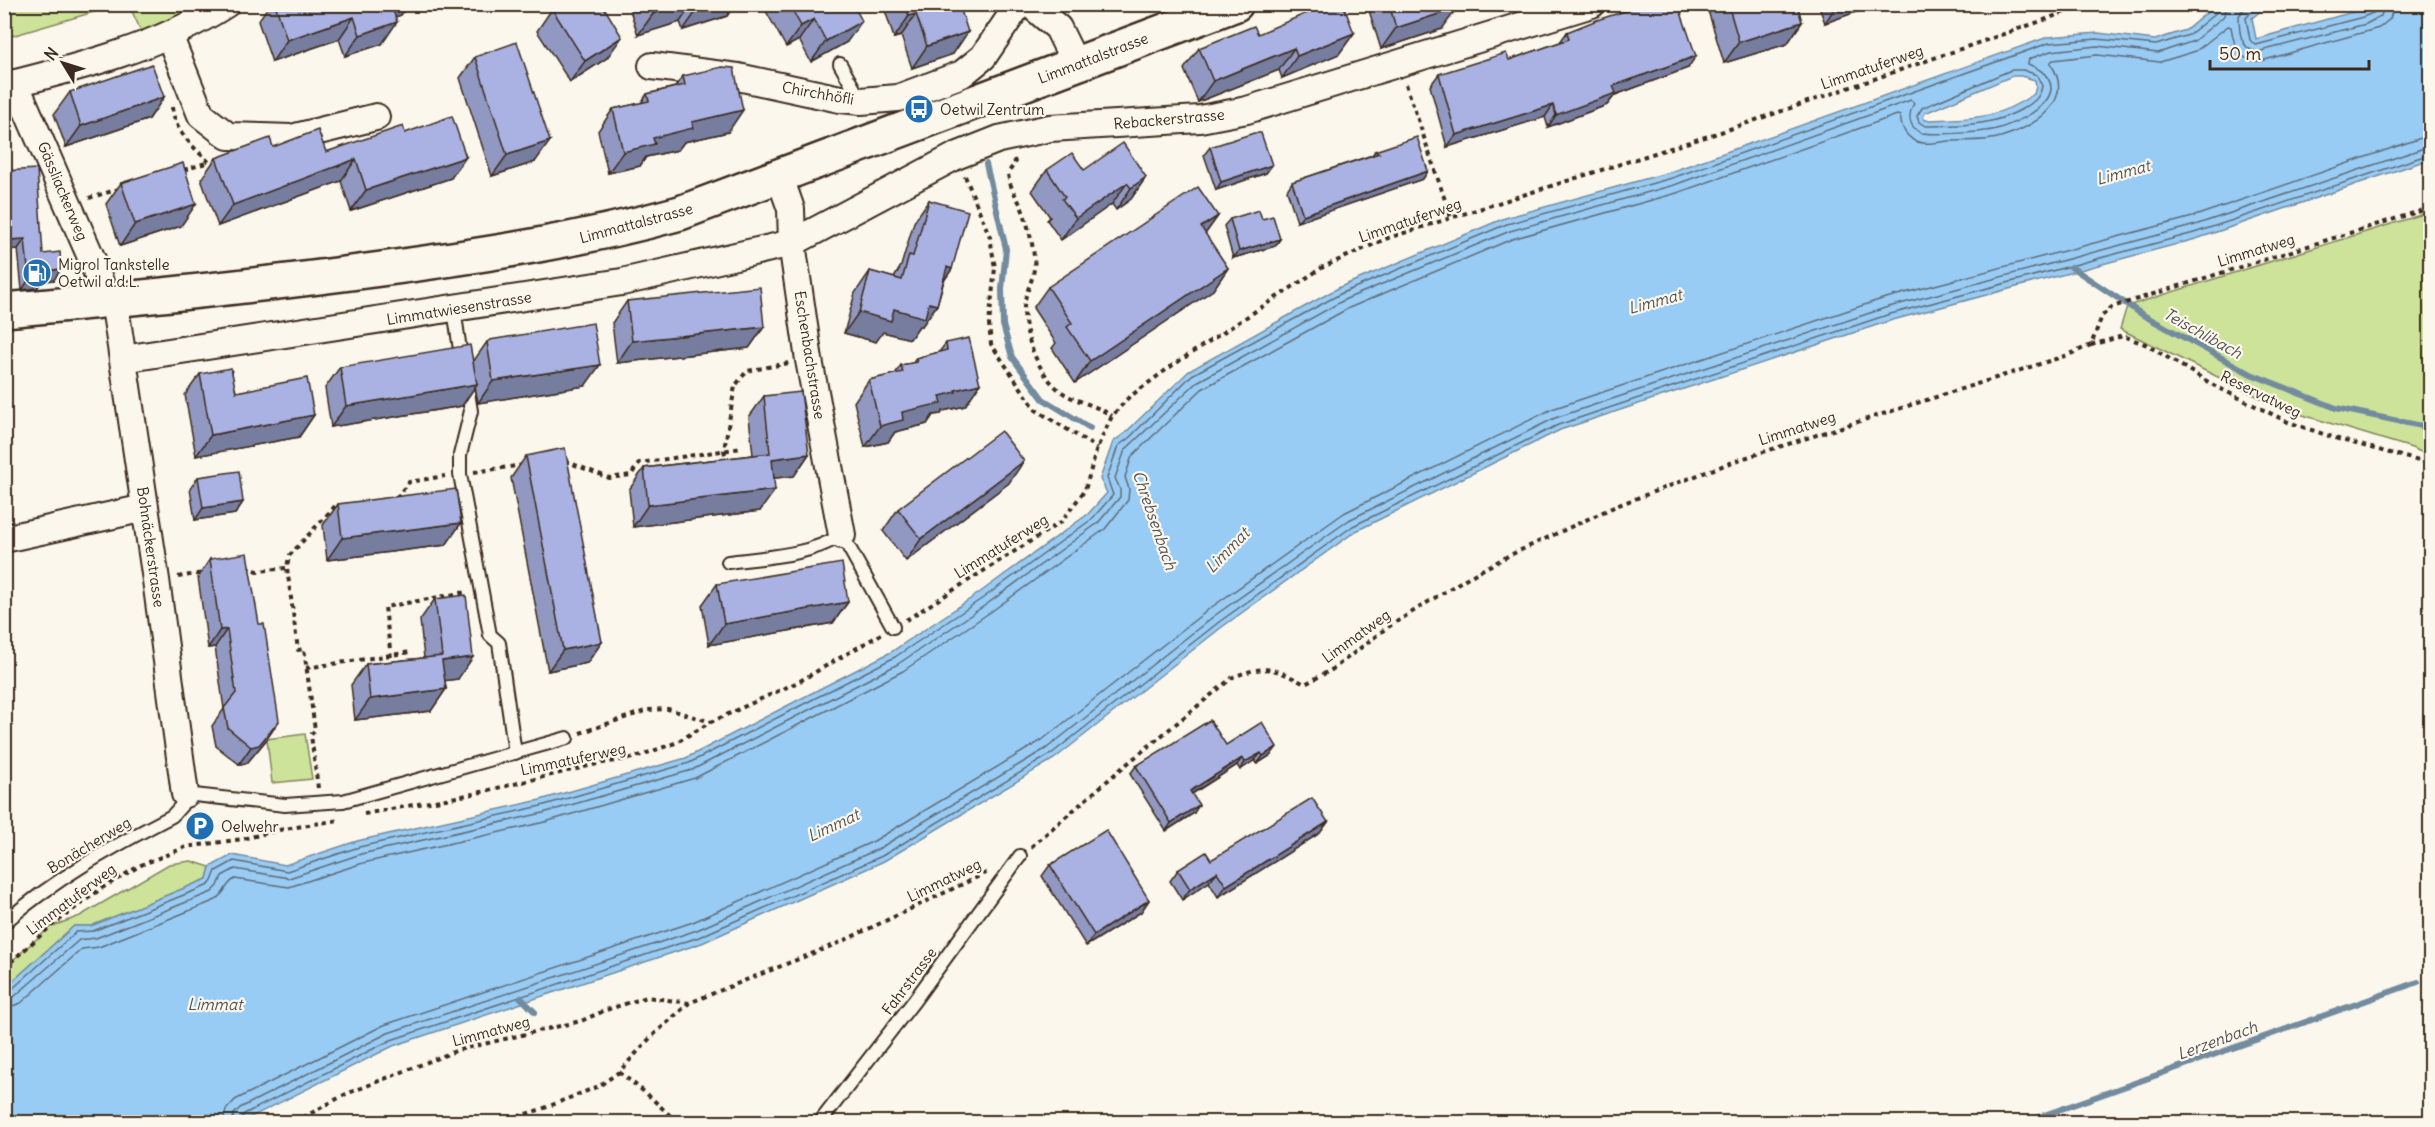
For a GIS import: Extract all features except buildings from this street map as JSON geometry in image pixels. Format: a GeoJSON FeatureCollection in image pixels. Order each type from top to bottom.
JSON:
{"type":"FeatureCollection","features":[{"type":"Feature","properties":{"kind":"main road","name":"Limmattalstrasse"},"geometry":{"type":"LineString","coordinates":[[4,310],[301,280],[543,246],[624,228],[680,213],[1236,4]]}},
{"type":"Feature","properties":{"kind":"street"},"geometry":{"type":"LineString","coordinates":[[10,85],[80,66],[169,35],[210,15],[226,4]]}},
{"type":"Feature","properties":{"kind":"street","name":"Chirchhöfli"},"geometry":{"type":"LineString","coordinates":[[652,66],[738,77],[840,99],[861,101],[898,98],[962,74],[983,57],[1019,4]]}},
{"type":"Feature","properties":{"kind":"street","name":"Rebackerstrasse"},"geometry":{"type":"LineString","coordinates":[[792,243],[956,156],[999,139],[1050,128],[1200,119],[1247,110],[1592,4]]}},
{"type":"Feature","properties":{"kind":"street"},"geometry":{"type":"LineString","coordinates":[[1043,11],[1058,28],[1076,65]]}},
{"type":"Feature","properties":{"kind":"street"},"geometry":{"type":"LineString","coordinates":[[169,35],[201,115],[228,136],[291,138],[376,117]]}},
{"type":"Feature","properties":{"kind":"street","name":"Gässliackerweg"},"geometry":{"type":"LineString","coordinates":[[10,85],[68,204],[110,300]]}},
{"type":"Feature","properties":{"kind":"street","name":"Eschenbachstrasse"},"geometry":{"type":"LineString","coordinates":[[779,175],[791,209],[792,243],[809,360],[842,535]]}},
{"type":"Feature","properties":{"kind":"street","name":"Limmatwiesenstrasse"},"geometry":{"type":"LineString","coordinates":[[123,360],[622,282],[792,243]]}},
{"type":"Feature","properties":{"kind":"street","name":"Bohnäckerstrasse"},"geometry":{"type":"LineString","coordinates":[[110,300],[123,360],[146,508],[185,794]]}},
{"type":"Feature","properties":{"kind":"street"},"geometry":{"type":"LineString","coordinates":[[4,539],[146,508]]}},
{"type":"Feature","properties":{"kind":"lane"},"geometry":{"type":"LineString","coordinates":[[840,64],[861,101]]}},
{"type":"Feature","properties":{"kind":"lane"},"geometry":{"type":"LineString","coordinates":[[454,309],[471,411],[460,455],[460,474],[490,635],[499,643],[516,753]]}},
{"type":"Feature","properties":{"kind":"lane"},"geometry":{"type":"LineString","coordinates":[[728,562],[805,551],[827,544],[842,535],[893,627]]}},
{"type":"Feature","properties":{"kind":"lane"},"geometry":{"type":"LineString","coordinates":[[185,794],[285,805],[343,801],[567,738]]}},
{"type":"Feature","properties":{"kind":"lane","name":"Bonächerweg"},"geometry":{"type":"LineString","coordinates":[[4,923],[49,886],[79,866],[172,816],[181,806],[185,794]]}},
{"type":"Feature","properties":{"kind":"lane","name":"Fahrstrasse"},"geometry":{"type":"LineString","coordinates":[[820,1122],[914,1001],[1020,856]]}},
{"type":"Feature","properties":{"kind":"path","name":"Limmatuferweg"},"geometry":{"type":"LineString","coordinates":[[362,815],[473,794],[597,764],[633,758],[675,743],[711,722],[800,681],[910,618],[1061,522],[1085,490],[1097,448],[1112,416],[1128,398],[1170,367],[1323,267],[1388,238],[1727,130],[2047,19],[2084,4]]}},
{"type":"Feature","properties":{"kind":"path"},"geometry":{"type":"LineString","coordinates":[[1409,94],[1451,218]]}},
{"type":"Feature","properties":{"kind":"path"},"geometry":{"type":"LineString","coordinates":[[170,96],[173,117],[187,140],[209,162],[177,172]]}},
{"type":"Feature","properties":{"kind":"path"},"geometry":{"type":"LineString","coordinates":[[1015,163],[1008,173],[1008,182],[1023,210],[1035,265],[1024,310],[1034,354],[1051,383],[1060,391],[1112,416]]}},
{"type":"Feature","properties":{"kind":"path"},"geometry":{"type":"LineString","coordinates":[[68,204],[122,188]]}},
{"type":"Feature","properties":{"kind":"path"},"geometry":{"type":"LineString","coordinates":[[973,193],[990,237],[994,268],[989,324],[990,344],[1036,410],[1097,448]]}},
{"type":"Feature","properties":{"kind":"path","name":"Limmatweg"},"geometry":{"type":"LineString","coordinates":[[295,1122],[346,1094],[458,1050],[581,1021],[647,997],[689,1003],[841,942],[1020,856],[1233,677],[1255,669],[1275,669],[1305,684],[1334,669],[1385,629],[1465,579],[1616,506],[1738,460],[2068,355],[2091,345],[2102,316],[2112,308],[2430,208]]}},
{"type":"Feature","properties":{"kind":"path","name":"Reservatweg"},"geometry":{"type":"LineString","coordinates":[[2091,345],[2123,336],[2145,344],[2215,386],[2288,422],[2338,439],[2430,464]]}},
{"type":"Feature","properties":{"kind":"path"},"geometry":{"type":"LineString","coordinates":[[727,463],[724,450],[735,386],[747,371],[809,360]]}},
{"type":"Feature","properties":{"kind":"path"},"geometry":{"type":"LineString","coordinates":[[561,460],[609,478],[631,475],[639,463],[742,448]]}},
{"type":"Feature","properties":{"kind":"path"},"geometry":{"type":"LineString","coordinates":[[388,499],[399,498],[409,482],[527,465]]}},
{"type":"Feature","properties":{"kind":"path"},"geometry":{"type":"LineString","coordinates":[[321,804],[311,735],[315,730],[304,649],[298,650],[287,568],[289,556],[336,506],[346,504]]}},
{"type":"Feature","properties":{"kind":"path"},"geometry":{"type":"LineString","coordinates":[[239,567],[258,571],[287,568]]}},
{"type":"Feature","properties":{"kind":"path"},"geometry":{"type":"LineString","coordinates":[[156,580],[208,572]]}},
{"type":"Feature","properties":{"kind":"path"},"geometry":{"type":"LineString","coordinates":[[393,676],[385,607],[483,589]]}},
{"type":"Feature","properties":{"kind":"path"},"geometry":{"type":"LineString","coordinates":[[306,668],[411,652]]}},
{"type":"Feature","properties":{"kind":"path"},"geometry":{"type":"LineString","coordinates":[[567,738],[648,710],[668,709],[711,722]]}},
{"type":"Feature","properties":{"kind":"path","name":"Limmatuferweg"},"geometry":{"type":"LineString","coordinates":[[4,968],[50,927],[93,894],[141,865],[186,847],[243,839],[340,819]]}},
{"type":"Feature","properties":{"kind":"path"},"geometry":{"type":"LineString","coordinates":[[500,1122],[542,1109],[599,1086],[619,1072],[651,1036],[689,1003]]}},
{"type":"Feature","properties":{"kind":"path"},"geometry":{"type":"LineString","coordinates":[[619,1072],[647,1094],[676,1122]]}},
{"type":"Feature","properties":{"kind":"green space"},"geometry":{"type":"Polygon","coordinates":[[[5,4],[118,4],[118,5],[5,38],[5,4]]]}},
{"type":"Feature","properties":{"kind":"green space"},"geometry":{"type":"Polygon","coordinates":[[[129,5],[201,5],[142,33],[129,5]]]}},
{"type":"Feature","properties":{"kind":"green space"},"geometry":{"type":"Polygon","coordinates":[[[2430,212],[2430,456],[2412,448],[2283,409],[2120,329],[2127,306],[2430,212]]]}},
{"type":"Feature","properties":{"kind":"green space"},"geometry":{"type":"Polygon","coordinates":[[[305,734],[312,779],[272,783],[267,739],[305,734]]]}},
{"type":"Feature","properties":{"kind":"green space"},"geometry":{"type":"Polygon","coordinates":[[[191,861],[210,867],[207,879],[91,926],[74,926],[5,988],[4,968],[50,927],[80,916],[169,864],[191,861]]]}},
{"type":"Feature","properties":{"kind":"water","name":"Limmat"},"geometry":{"type":"Polygon","coordinates":[[[2217,4],[2268,5],[2252,18],[2256,39],[2378,5],[2430,5],[2430,159],[2196,239],[1889,321],[1560,430],[1356,531],[1222,627],[1054,759],[884,861],[702,943],[393,1046],[241,1122],[5,1122],[5,988],[74,926],[91,926],[207,879],[210,867],[232,855],[285,865],[357,841],[540,800],[686,758],[891,652],[979,593],[1088,514],[1107,493],[1100,479],[1113,442],[1189,371],[1340,287],[1505,218],[1670,172],[2048,37],[2098,33],[2155,40],[2186,30],[2217,4]],[[2012,76],[1925,113],[1923,117],[1925,120],[1969,118],[1994,114],[2007,109],[2034,94],[2035,80],[2012,76]]]}},
{"type":"Feature","properties":{"kind":"waterway","name":"Chrebsenbach"},"geometry":{"type":"LineString","coordinates":[[986,164],[1006,249],[1002,289],[1003,325],[1012,357],[1043,399],[1090,428]]}},
{"type":"Feature","properties":{"kind":"waterway","name":"Teischlibach"},"geometry":{"type":"LineString","coordinates":[[2071,267],[2143,315],[2251,374],[2336,408],[2422,426],[2430,430]]}},
{"type":"Feature","properties":{"kind":"waterway","name":"Lerzenbach"},"geometry":{"type":"LineString","coordinates":[[2025,1122],[2418,982]]}},
{"type":"Feature","properties":{"kind":"waterway","name":"Lerzenbach"},"geometry":{"type":"LineString","coordinates":[[521,998],[535,1012]]}},
{"type":"Feature","properties":{"kind":"place","name":"Oetwil Zentrum"},"geometry":{"type":"Point","coordinates":[919,109]}},
{"type":"Feature","properties":{"kind":"place","name":"Migrol Tankstelle Oetwil a.d.L."},"geometry":{"type":"Point","coordinates":[37,273]}},
{"type":"Feature","properties":{"kind":"place","name":"Oelwehr"},"geometry":{"type":"Point","coordinates":[200,826]}}]}
